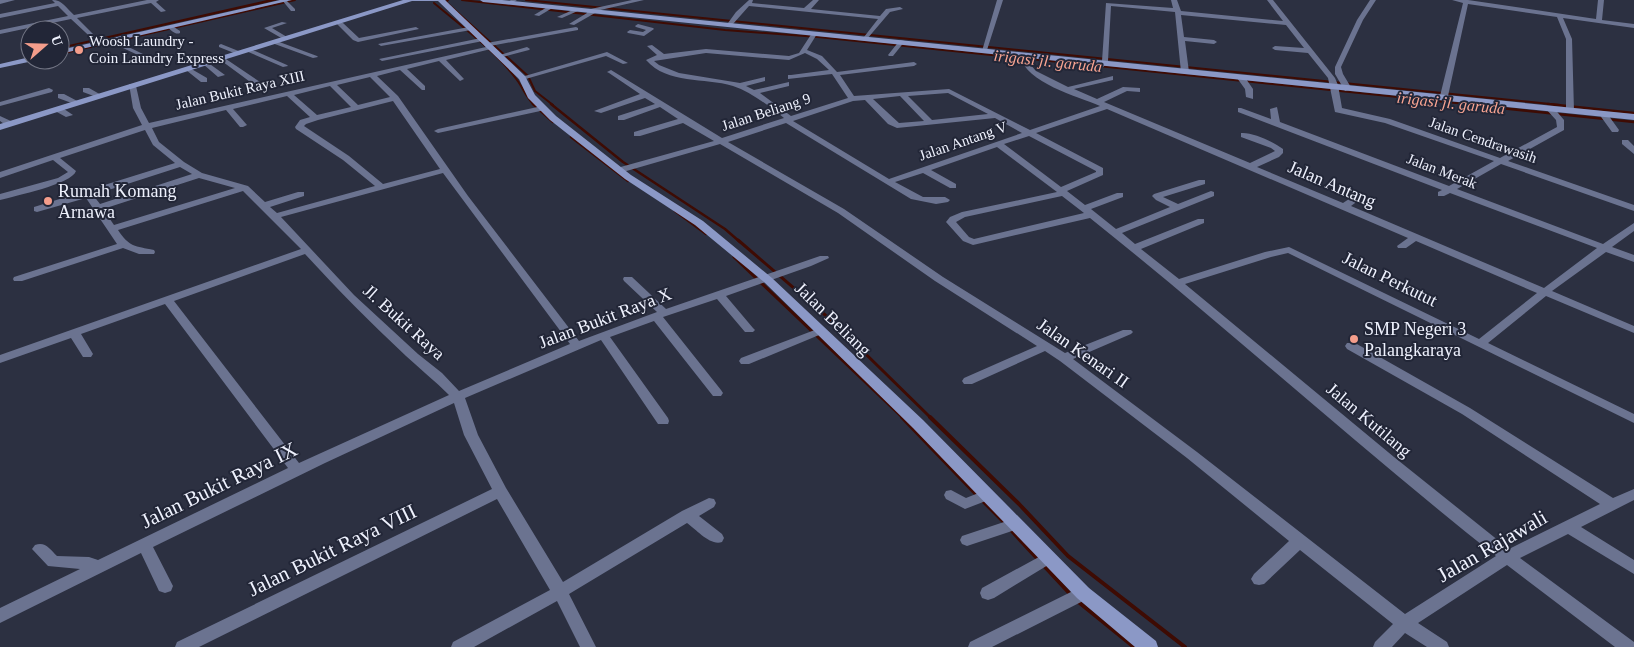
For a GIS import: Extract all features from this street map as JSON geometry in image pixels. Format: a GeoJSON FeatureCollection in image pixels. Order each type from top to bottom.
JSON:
{"type":"FeatureCollection","features":[{"type":"Feature","properties":{"kind":"main road"},"geometry":{"type":"LineString","coordinates":[[0,127],[410,0]]}},
{"type":"Feature","properties":{"kind":"main road"},"geometry":{"type":"LineString","coordinates":[[415,0],[436,0]]}},
{"type":"Feature","properties":{"kind":"main road","name":"Jalan Beliang"},"geometry":{"type":"LineString","coordinates":[[441,0],[522,78],[531,96],[542,108],[620,170],[699,223],[768,280],[918,424],[1083,593],[1149,647]]}},
{"type":"Feature","properties":{"kind":"main road"},"geometry":{"type":"LineString","coordinates":[[483,0],[574,12],[589,12]]}},
{"type":"Feature","properties":{"kind":"main road"},"geometry":{"type":"LineString","coordinates":[[510,0],[547,8],[867,37],[899,44],[1023,58],[1185,71],[1334,89]]}},
{"type":"Feature","properties":{"kind":"main road"},"geometry":{"type":"LineString","coordinates":[[70,48],[96,41],[174,29],[287,1]]}},
{"type":"Feature","properties":{"kind":"main road"},"geometry":{"type":"LineString","coordinates":[[636,15],[646,20],[813,37],[984,50],[1102,65]]}},
{"type":"Feature","properties":{"kind":"main road"},"geometry":{"type":"LineString","coordinates":[[0,66],[20,61]]}},
{"type":"Feature","properties":{"kind":"main road"},"geometry":{"type":"LineString","coordinates":[[1185,71],[1242,81],[1444,96],[1634,116]]}},
{"type":"Feature","properties":{"kind":"main road"},"geometry":{"type":"LineString","coordinates":[[1392,92],[1554,113],[1569,109],[1606,118],[1634,116]]}},
{"type":"Feature","properties":{"kind":"street"},"geometry":{"type":"LineString","coordinates":[[0,2],[12,0]]}},
{"type":"Feature","properties":{"kind":"street"},"geometry":{"type":"LineString","coordinates":[[0,32],[154,0],[163,11]]}},
{"type":"Feature","properties":{"kind":"street"},"geometry":{"type":"LineString","coordinates":[[537,15],[556,0]]}},
{"type":"Feature","properties":{"kind":"street"},"geometry":{"type":"LineString","coordinates":[[381,44],[484,42],[520,39],[531,41],[574,27],[589,12],[641,0]]}},
{"type":"Feature","properties":{"kind":"street"},"geometry":{"type":"LineString","coordinates":[[806,10],[816,0]]}},
{"type":"Feature","properties":{"kind":"street"},"geometry":{"type":"LineString","coordinates":[[984,50],[1000,0]]}},
{"type":"Feature","properties":{"kind":"street"},"geometry":{"type":"LineString","coordinates":[[1169,0],[1174,0],[1177,11],[1185,71]]}},
{"type":"Feature","properties":{"kind":"street"},"geometry":{"type":"LineString","coordinates":[[1270,0],[1327,71],[1334,89]]}},
{"type":"Feature","properties":{"kind":"street"},"geometry":{"type":"LineString","coordinates":[[1348,88],[1339,74],[1338,67],[1360,20],[1373,0]]}},
{"type":"Feature","properties":{"kind":"street"},"geometry":{"type":"LineString","coordinates":[[1455,0],[1476,1],[1521,10],[1634,26]]}},
{"type":"Feature","properties":{"kind":"street"},"geometry":{"type":"LineString","coordinates":[[1521,10],[1524,0]]}},
{"type":"Feature","properties":{"kind":"street"},"geometry":{"type":"LineString","coordinates":[[1599,21],[1601,0]]}},
{"type":"Feature","properties":{"kind":"street"},"geometry":{"type":"LineString","coordinates":[[287,1],[294,10]]}},
{"type":"Feature","properties":{"kind":"street"},"geometry":{"type":"LineString","coordinates":[[1444,96],[1466,1]]}},
{"type":"Feature","properties":{"kind":"street"},"geometry":{"type":"LineString","coordinates":[[0,16],[58,2],[96,41]]}},
{"type":"Feature","properties":{"kind":"street"},"geometry":{"type":"LineString","coordinates":[[731,24],[738,13],[750,2],[882,18]]}},
{"type":"Feature","properties":{"kind":"street"},"geometry":{"type":"LineString","coordinates":[[1091,71],[1102,65],[1108,4],[1287,23]]}},
{"type":"Feature","properties":{"kind":"street"},"geometry":{"type":"LineString","coordinates":[[867,37],[888,10],[900,8]]}},
{"type":"Feature","properties":{"kind":"street"},"geometry":{"type":"LineString","coordinates":[[560,17],[574,12]]}},
{"type":"Feature","properties":{"kind":"street"},"geometry":{"type":"LineString","coordinates":[[1559,15],[1569,39],[1569,109]]}},
{"type":"Feature","properties":{"kind":"street"},"geometry":{"type":"LineString","coordinates":[[638,26],[646,20]]}},
{"type":"Feature","properties":{"kind":"street"},"geometry":{"type":"LineString","coordinates":[[338,22],[349,30],[356,39],[362,40],[416,29]]}},
{"type":"Feature","properties":{"kind":"street"},"geometry":{"type":"LineString","coordinates":[[284,23],[266,28],[285,38]]}},
{"type":"Feature","properties":{"kind":"street"},"geometry":{"type":"LineString","coordinates":[[813,37],[800,55],[782,58],[706,51],[662,56],[649,60],[656,66],[676,74],[739,86],[752,92],[788,120],[921,201],[945,200]]}},
{"type":"Feature","properties":{"kind":"street"},"geometry":{"type":"LineString","coordinates":[[1181,38],[1214,42]]}},
{"type":"Feature","properties":{"kind":"street"},"geometry":{"type":"LineString","coordinates":[[350,44],[356,39]]}},
{"type":"Feature","properties":{"kind":"street"},"geometry":{"type":"LineString","coordinates":[[112,40],[140,54]]}},
{"type":"Feature","properties":{"kind":"street"},"geometry":{"type":"LineString","coordinates":[[274,42],[315,57]]}},
{"type":"Feature","properties":{"kind":"street"},"geometry":{"type":"LineString","coordinates":[[382,59],[484,42],[527,49]]}},
{"type":"Feature","properties":{"kind":"street","name":"Jalan Bukit Raya XIII"},"geometry":{"type":"LineString","coordinates":[[0,175],[148,126],[401,68],[440,58],[484,42]]}},
{"type":"Feature","properties":{"kind":"street"},"geometry":{"type":"LineString","coordinates":[[891,55],[899,44]]}},
{"type":"Feature","properties":{"kind":"street"},"geometry":{"type":"LineString","coordinates":[[221,46],[239,53]]}},
{"type":"Feature","properties":{"kind":"street"},"geometry":{"type":"LineString","coordinates":[[650,46],[662,56]]}},
{"type":"Feature","properties":{"kind":"street"},"geometry":{"type":"LineString","coordinates":[[1276,48],[1311,52]]}},
{"type":"Feature","properties":{"kind":"street"},"geometry":{"type":"LineString","coordinates":[[248,50],[285,66]]}},
{"type":"Feature","properties":{"kind":"street"},"geometry":{"type":"LineString","coordinates":[[804,51],[821,58],[852,99]]}},
{"type":"Feature","properties":{"kind":"street"},"geometry":{"type":"LineString","coordinates":[[522,78],[615,52]]}},
{"type":"Feature","properties":{"kind":"street"},"geometry":{"type":"LineString","coordinates":[[607,54],[624,63]]}},
{"type":"Feature","properties":{"kind":"street"},"geometry":{"type":"LineString","coordinates":[[221,58],[256,82]]}},
{"type":"Feature","properties":{"kind":"street"},"geometry":{"type":"LineString","coordinates":[[440,58],[460,79]]}},
{"type":"Feature","properties":{"kind":"street","name":"Jalan Antang"},"geometry":{"type":"LineString","coordinates":[[1023,58],[1031,70],[1039,76],[1067,89],[1634,330]]}},
{"type":"Feature","properties":{"kind":"street"},"geometry":{"type":"LineString","coordinates":[[205,63],[220,74]]}},
{"type":"Feature","properties":{"kind":"street"},"geometry":{"type":"LineString","coordinates":[[576,63],[586,68]]}},
{"type":"Feature","properties":{"kind":"street"},"geometry":{"type":"LineString","coordinates":[[752,92],[788,80],[914,64]]}},
{"type":"Feature","properties":{"kind":"street"},"geometry":{"type":"LineString","coordinates":[[401,68],[422,88]]}},
{"type":"Feature","properties":{"kind":"street"},"geometry":{"type":"LineString","coordinates":[[188,69],[204,80]]}},
{"type":"Feature","properties":{"kind":"street"},"geometry":{"type":"LineString","coordinates":[[548,71],[559,76]]}},
{"type":"Feature","properties":{"kind":"street","name":"Jalan Kenari II"},"geometry":{"type":"LineString","coordinates":[[611,72],[684,120],[840,212],[1064,358],[1192,455],[1404,623],[1441,647]]}},
{"type":"Feature","properties":{"kind":"street"},"geometry":{"type":"LineString","coordinates":[[371,74],[395,98],[512,261],[577,346]]}},
{"type":"Feature","properties":{"kind":"street"},"geometry":{"type":"LineString","coordinates":[[1067,89],[1110,78]]}},
{"type":"Feature","properties":{"kind":"street"},"geometry":{"type":"LineString","coordinates":[[739,86],[762,79]]}},
{"type":"Feature","properties":{"kind":"street"},"geometry":{"type":"LineString","coordinates":[[1242,81],[1249,89],[1250,97]]}},
{"type":"Feature","properties":{"kind":"street"},"geometry":{"type":"LineString","coordinates":[[331,83],[356,107]]}},
{"type":"Feature","properties":{"kind":"street"},"geometry":{"type":"LineString","coordinates":[[132,86],[137,108],[156,143],[181,164],[199,175],[245,188]]}},
{"type":"Feature","properties":{"kind":"street"},"geometry":{"type":"LineString","coordinates":[[1097,102],[1128,89],[1137,90]]}},
{"type":"Feature","properties":{"kind":"street","name":"Jalan Cendrawasih"},"geometry":{"type":"LineString","coordinates":[[1334,89],[1336,108],[1339,110],[1387,122],[1634,208]]}},
{"type":"Feature","properties":{"kind":"street"},"geometry":{"type":"LineString","coordinates":[[0,104],[49,90]]}},
{"type":"Feature","properties":{"kind":"street"},"geometry":{"type":"LineString","coordinates":[[86,90],[99,96]]}},
{"type":"Feature","properties":{"kind":"street","name":"Jalan Beliang 9"},"geometry":{"type":"LineString","coordinates":[[620,170],[722,141],[852,99],[949,91],[994,116]]}},
{"type":"Feature","properties":{"kind":"street"},"geometry":{"type":"LineString","coordinates":[[288,93],[315,118]]}},
{"type":"Feature","properties":{"kind":"street"},"geometry":{"type":"LineString","coordinates":[[902,94],[930,123]]}},
{"type":"Feature","properties":{"kind":"street"},"geometry":{"type":"LineString","coordinates":[[598,111],[646,95]]}},
{"type":"Feature","properties":{"kind":"street"},"geometry":{"type":"LineString","coordinates":[[61,96],[76,103]]}},
{"type":"Feature","properties":{"kind":"street"},"geometry":{"type":"LineString","coordinates":[[867,97],[894,125],[901,126],[994,116],[1100,170],[1100,173],[1063,191],[955,218],[951,222],[966,240],[972,242],[1089,211],[1120,195]]}},
{"type":"Feature","properties":{"kind":"street"},"geometry":{"type":"LineString","coordinates":[[382,188],[346,158],[299,127],[303,122],[315,118],[395,98]]}},
{"type":"Feature","properties":{"kind":"street"},"geometry":{"type":"LineString","coordinates":[[621,118],[662,104]]}},
{"type":"Feature","properties":{"kind":"street","name":"Jalan Antang V"},"geometry":{"type":"LineString","coordinates":[[888,182],[1107,106]]}},
{"type":"Feature","properties":{"kind":"street"},"geometry":{"type":"LineString","coordinates":[[227,107],[243,124]]}},
{"type":"Feature","properties":{"kind":"street"},"geometry":{"type":"LineString","coordinates":[[438,131],[542,108]]}},
{"type":"Feature","properties":{"kind":"street"},"geometry":{"type":"LineString","coordinates":[[58,109],[69,115]]}},
{"type":"Feature","properties":{"kind":"street"},"geometry":{"type":"LineString","coordinates":[[1274,109],[1276,123]]}},
{"type":"Feature","properties":{"kind":"street","name":"Jalan Merak"},"geometry":{"type":"LineString","coordinates":[[1241,110],[1634,259]]}},
{"type":"Feature","properties":{"kind":"street"},"geometry":{"type":"LineString","coordinates":[[1441,194],[1561,128],[1562,123],[1554,113]]}},
{"type":"Feature","properties":{"kind":"street"},"geometry":{"type":"LineString","coordinates":[[0,118],[10,124]]}},
{"type":"Feature","properties":{"kind":"street"},"geometry":{"type":"LineString","coordinates":[[1606,118],[1614,130]]}},
{"type":"Feature","properties":{"kind":"street"},"geometry":{"type":"LineString","coordinates":[[637,134],[684,120]]}},
{"type":"Feature","properties":{"kind":"street"},"geometry":{"type":"LineString","coordinates":[[1244,135],[1274,146],[1280,151],[1276,155],[1251,166]]}},
{"type":"Feature","properties":{"kind":"street"},"geometry":{"type":"LineString","coordinates":[[1625,142],[1634,151]]}},
{"type":"Feature","properties":{"kind":"street","name":"Jalan Kutilang"},"geometry":{"type":"LineString","coordinates":[[997,143],[1136,248],[1506,558],[1628,647]]}},
{"type":"Feature","properties":{"kind":"street"},"geometry":{"type":"LineString","coordinates":[[0,197],[61,180],[72,173],[54,157]]}},
{"type":"Feature","properties":{"kind":"street"},"geometry":{"type":"LineString","coordinates":[[37,209],[181,164]]}},
{"type":"Feature","properties":{"kind":"street"},"geometry":{"type":"LineString","coordinates":[[923,169],[953,186]]}},
{"type":"Feature","properties":{"kind":"street"},"geometry":{"type":"LineString","coordinates":[[276,216],[446,170]]}},
{"type":"Feature","properties":{"kind":"street"},"geometry":{"type":"LineString","coordinates":[[97,208],[199,175]]}},
{"type":"Feature","properties":{"kind":"street"},"geometry":{"type":"LineString","coordinates":[[1178,207],[1157,196],[1202,182]]}},
{"type":"Feature","properties":{"kind":"street"},"geometry":{"type":"LineString","coordinates":[[112,229],[245,188]]}},
{"type":"Feature","properties":{"kind":"street","name":"Jl. Bukit Raya"},"geometry":{"type":"LineString","coordinates":[[245,188],[262,206],[276,216],[350,297],[414,357],[438,376],[458,397],[471,435],[500,491],[560,592],[588,647]]}},
{"type":"Feature","properties":{"kind":"street"},"geometry":{"type":"LineString","coordinates":[[88,194],[123,245],[139,251],[150,252]]}},
{"type":"Feature","properties":{"kind":"street"},"geometry":{"type":"LineString","coordinates":[[262,206],[301,194]]}},
{"type":"Feature","properties":{"kind":"street"},"geometry":{"type":"LineString","coordinates":[[1116,232],[1211,194]]}},
{"type":"Feature","properties":{"kind":"street"},"geometry":{"type":"LineString","coordinates":[[1344,207],[1354,200],[1353,195]]}},
{"type":"Feature","properties":{"kind":"street"},"geometry":{"type":"LineString","coordinates":[[1136,248],[1201,221]]}},
{"type":"Feature","properties":{"kind":"street"},"geometry":{"type":"LineString","coordinates":[[1482,343],[1634,226]]}},
{"type":"Feature","properties":{"kind":"street"},"geometry":{"type":"LineString","coordinates":[[1402,246],[1416,237]]}},
{"type":"Feature","properties":{"kind":"street"},"geometry":{"type":"LineString","coordinates":[[18,279],[123,245]]}},
{"type":"Feature","properties":{"kind":"street"},"geometry":{"type":"LineString","coordinates":[[0,359],[307,250]]}},
{"type":"Feature","properties":{"kind":"street","name":"Jalan Perkutut"},"geometry":{"type":"LineString","coordinates":[[1178,283],[1287,250],[1482,343],[1634,419]]}},
{"type":"Feature","properties":{"kind":"street","name":"Jalan Bukit Raya X"},"geometry":{"type":"LineString","coordinates":[[458,397],[577,346],[768,280],[824,258]]}},
{"type":"Feature","properties":{"kind":"street"},"geometry":{"type":"LineString","coordinates":[[628,279],[661,316],[717,393]]}},
{"type":"Feature","properties":{"kind":"street"},"geometry":{"type":"LineString","coordinates":[[720,295],[748,330]]}},
{"type":"Feature","properties":{"kind":"street"},"geometry":{"type":"LineString","coordinates":[[168,300],[296,470]]}},
{"type":"Feature","properties":{"kind":"street"},"geometry":{"type":"LineString","coordinates":[[745,360],[820,331]]}},
{"type":"Feature","properties":{"kind":"street"},"geometry":{"type":"LineString","coordinates":[[1064,358],[1127,332]]}},
{"type":"Feature","properties":{"kind":"street"},"geometry":{"type":"LineString","coordinates":[[74,333],[87,354]]}},
{"type":"Feature","properties":{"kind":"street"},"geometry":{"type":"LineString","coordinates":[[604,336],[663,421]]}},
{"type":"Feature","properties":{"kind":"street"},"geometry":{"type":"LineString","coordinates":[[1351,346],[1466,412],[1612,505]]}},
{"type":"Feature","properties":{"kind":"street"},"geometry":{"type":"LineString","coordinates":[[968,381],[1045,347]]}},
{"type":"Feature","properties":{"kind":"street","name":"Jalan Bukit Raya IX"},"geometry":{"type":"LineString","coordinates":[[0,616],[296,470],[458,397]]}},
{"type":"Feature","properties":{"kind":"street","name":"Jalan Bukit Raya VIII"},"geometry":{"type":"LineString","coordinates":[[183,647],[500,491]]}},
{"type":"Feature","properties":{"kind":"street","name":"Jalan Rajawali"},"geometry":{"type":"LineString","coordinates":[[1381,647],[1404,623],[1506,558],[1634,494]]}},
{"type":"Feature","properties":{"kind":"street"},"geometry":{"type":"LineString","coordinates":[[951,495],[965,504],[986,495]]}},
{"type":"Feature","properties":{"kind":"street"},"geometry":{"type":"LineString","coordinates":[[459,647],[560,592],[709,503]]}},
{"type":"Feature","properties":{"kind":"street"},"geometry":{"type":"LineString","coordinates":[[687,515],[717,538]]}},
{"type":"Feature","properties":{"kind":"street"},"geometry":{"type":"LineString","coordinates":[[967,540],[1016,524]]}},
{"type":"Feature","properties":{"kind":"street"},"geometry":{"type":"LineString","coordinates":[[1569,526],[1634,568]]}},
{"type":"Feature","properties":{"kind":"street"},"geometry":{"type":"LineString","coordinates":[[1260,579],[1300,540]]}},
{"type":"Feature","properties":{"kind":"street"},"geometry":{"type":"LineString","coordinates":[[145,545],[165,586]]}},
{"type":"Feature","properties":{"kind":"street"},"geometry":{"type":"LineString","coordinates":[[40,549],[53,562],[90,563],[98,567]]}},
{"type":"Feature","properties":{"kind":"street"},"geometry":{"type":"LineString","coordinates":[[988,593],[1048,558]]}},
{"type":"Feature","properties":{"kind":"street"},"geometry":{"type":"LineString","coordinates":[[976,647],[1083,593]]}},
{"type":"Feature","properties":{"kind":"shaded area"},"geometry":{"type":"Polygon","coordinates":[[[267,0],[278,0],[70,47],[70,45],[267,0]]]}},
{"type":"Feature","properties":{"kind":"waterway"},"geometry":{"type":"LineString","coordinates":[[70,52],[295,0]]}},
{"type":"Feature","properties":{"kind":"waterway"},"geometry":{"type":"LineString","coordinates":[[448,0],[446,2],[528,76],[535,91],[553,105]]}},
{"type":"Feature","properties":{"kind":"waterway","name":"irigasi jl. garuda"},"geometry":{"type":"LineString","coordinates":[[462,0],[725,30],[818,37],[1475,105]]}},
{"type":"Feature","properties":{"kind":"waterway"},"geometry":{"type":"LineString","coordinates":[[526,0],[1560,105]]}},
{"type":"Feature","properties":{"kind":"waterway"},"geometry":{"type":"LineString","coordinates":[[434,3],[478,39],[509,69],[534,105]]}},
{"type":"Feature","properties":{"kind":"waterway"},"geometry":{"type":"LineString","coordinates":[[551,104],[623,162],[725,229],[740,242]]}},
{"type":"Feature","properties":{"kind":"waterway","name":"irigasi jl. garuda"},"geometry":{"type":"LineString","coordinates":[[1463,104],[1634,122]]}},
{"type":"Feature","properties":{"kind":"waterway"},"geometry":{"type":"LineString","coordinates":[[1548,104],[1634,113]]}},
{"type":"Feature","properties":{"kind":"waterway"},"geometry":{"type":"LineString","coordinates":[[534,105],[553,122]]}},
{"type":"Feature","properties":{"kind":"waterway"},"geometry":{"type":"LineString","coordinates":[[571,137],[628,181]]}},
{"type":"Feature","properties":{"kind":"waterway"},"geometry":{"type":"LineString","coordinates":[[675,211],[706,234]]}},
{"type":"Feature","properties":{"kind":"waterway"},"geometry":{"type":"LineString","coordinates":[[738,240],[831,320],[931,418]]}},
{"type":"Feature","properties":{"kind":"waterway"},"geometry":{"type":"LineString","coordinates":[[734,257],[903,418]]}},
{"type":"Feature","properties":{"kind":"waterway"},"geometry":{"type":"LineString","coordinates":[[930,417],[1019,504],[1068,556],[1185,647]]}},
{"type":"Feature","properties":{"kind":"waterway"},"geometry":{"type":"LineString","coordinates":[[903,418],[978,496]]}},
{"type":"Feature","properties":{"kind":"waterway"},"geometry":{"type":"LineString","coordinates":[[982,500],[1006,524]]}},
{"type":"Feature","properties":{"kind":"waterway"},"geometry":{"type":"LineString","coordinates":[[1010,529],[1072,596]]}},
{"type":"Feature","properties":{"kind":"waterway"},"geometry":{"type":"LineString","coordinates":[[1076,600],[1134,647]]}},
{"type":"Feature","properties":{"kind":"place","name":"Woosh Laundry - Coin Laundry Express"},"geometry":{"type":"Point","coordinates":[79,50]}},
{"type":"Feature","properties":{"kind":"place","name":"Rumah Komang Arnawa"},"geometry":{"type":"Point","coordinates":[48,201]}},
{"type":"Feature","properties":{"kind":"place","name":"SMP Negeri 3 Palangkaraya"},"geometry":{"type":"Point","coordinates":[1354,339]}}]}
